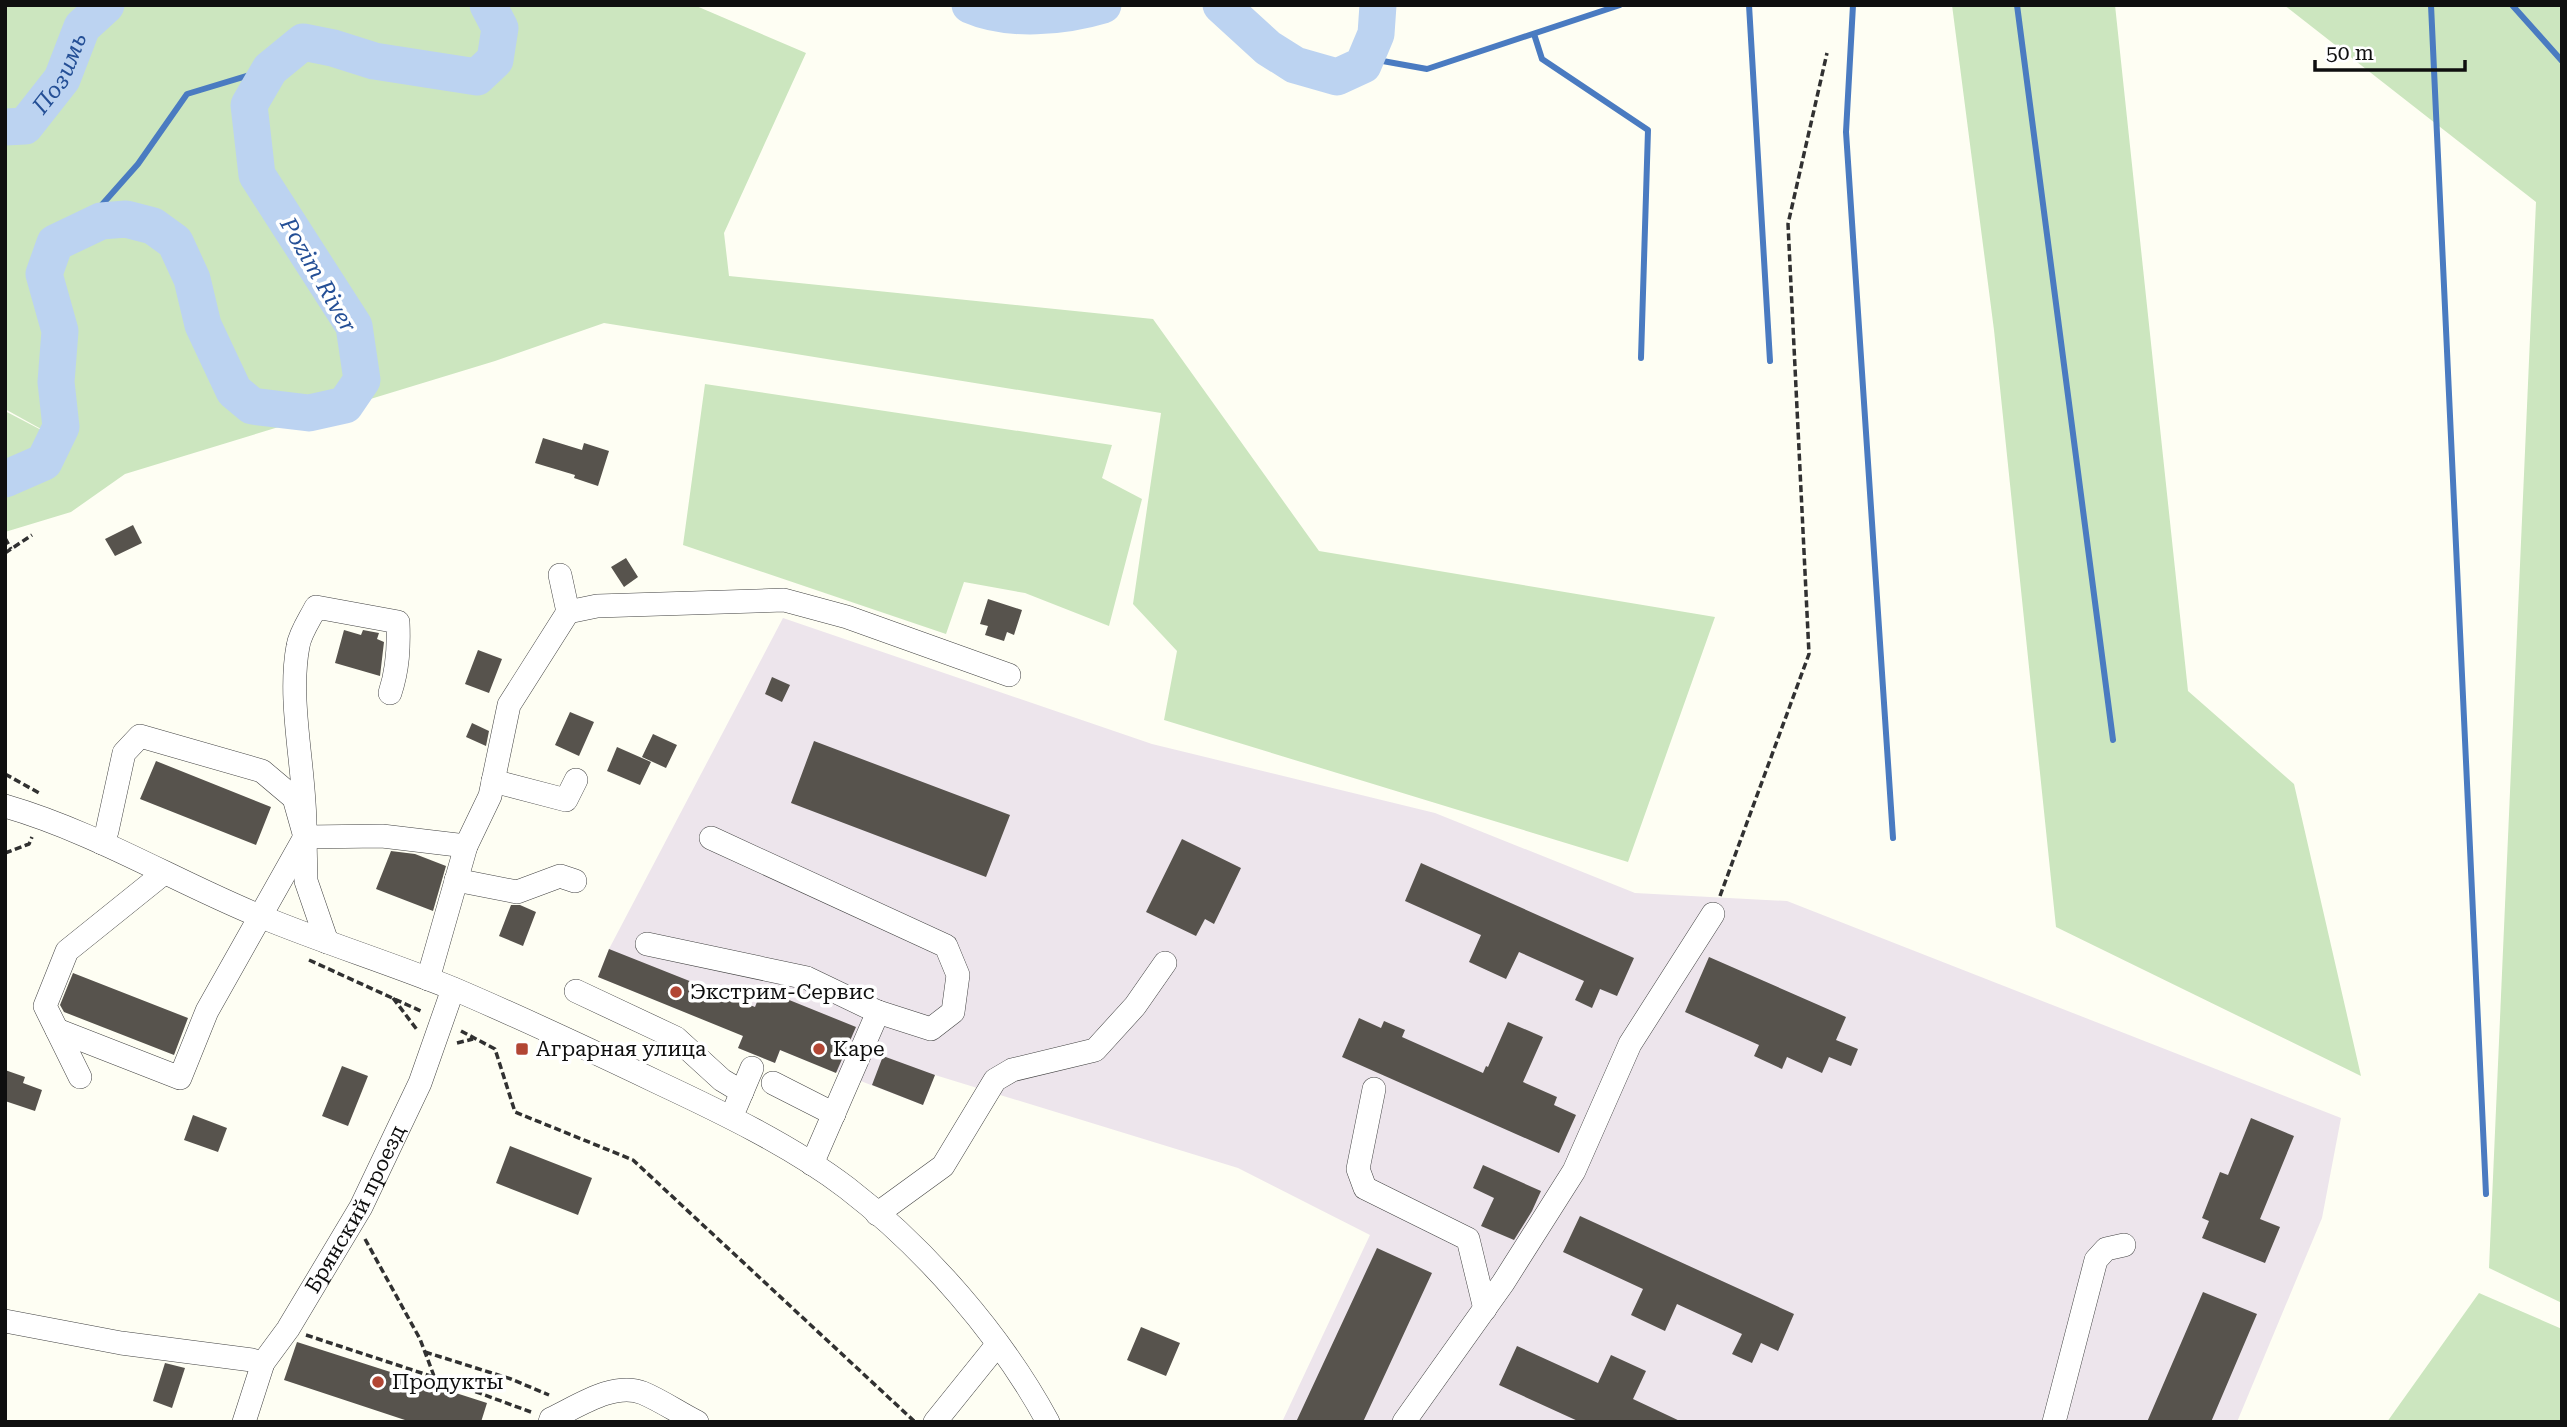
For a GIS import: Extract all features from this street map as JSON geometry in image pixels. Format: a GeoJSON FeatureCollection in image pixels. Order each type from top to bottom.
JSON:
{"type":"FeatureCollection","features":[{"type":"Feature","properties":{"kind":"street"},"geometry":{"type":"LineString","coordinates":[[428,979],[466,846],[490,796],[509,705],[568,612],[560,575]]}},
{"type":"Feature","properties":{"kind":"street"},"geometry":{"type":"LineString","coordinates":[[568,612],[597,606],[783,600],[847,617],[1009,675]]}},
{"type":"Feature","properties":{"kind":"street"},"geometry":{"type":"LineString","coordinates":[[327,942],[306,881],[306,804],[299,763],[295,677],[298,644],[316,607],[398,622],[400,650],[390,693]]}},
{"type":"Feature","properties":{"kind":"street"},"geometry":{"type":"LineString","coordinates":[[57,1030],[180,1078],[207,1011],[304,837],[294,798],[262,771],[140,736],[124,754],[102,843]]}},
{"type":"Feature","properties":{"kind":"street"},"geometry":{"type":"LineString","coordinates":[[493,781],[566,800],[576,780]]}},
{"type":"Feature","properties":{"kind":"street"},"geometry":{"type":"LineString","coordinates":[[5,806],[43,818],[102,843],[259,916],[428,979],[532,1023],[731,1119],[812,1164],[877,1214],[934,1269],[977,1317],[1023,1379],[1048,1422]]}},
{"type":"Feature","properties":{"kind":"street"},"geometry":{"type":"LineString","coordinates":[[304,837],[382,836],[466,846]]}},
{"type":"Feature","properties":{"kind":"street"},"geometry":{"type":"LineString","coordinates":[[647,944],[807,978],[878,1012],[931,1029],[953,1012],[958,975],[946,946],[711,838]]}},
{"type":"Feature","properties":{"kind":"street"},"geometry":{"type":"LineString","coordinates":[[80,1077],[45,1006],[67,951],[164,873]]}},
{"type":"Feature","properties":{"kind":"street"},"geometry":{"type":"LineString","coordinates":[[456,880],[517,892],[560,876],[575,881]]}},
{"type":"Feature","properties":{"kind":"street"},"geometry":{"type":"LineString","coordinates":[[1404,1422],[1485,1309],[1574,1171],[1630,1044],[1713,914]]}},
{"type":"Feature","properties":{"kind":"street"},"geometry":{"type":"LineString","coordinates":[[877,1214],[943,1166],[995,1080],[1012,1070],[1095,1050],[1135,1006],[1166,963]]}},
{"type":"Feature","properties":{"kind":"street","name":"Брянский проезд"},"geometry":{"type":"LineString","coordinates":[[244,1422],[262,1363],[288,1329],[355,1218],[420,1083],[453,989]]}},
{"type":"Feature","properties":{"kind":"street"},"geometry":{"type":"LineString","coordinates":[[576,991],[676,1038],[722,1080],[742,1092]]}},
{"type":"Feature","properties":{"kind":"street"},"geometry":{"type":"LineString","coordinates":[[812,1164],[878,1012]]}},
{"type":"Feature","properties":{"kind":"street"},"geometry":{"type":"LineString","coordinates":[[731,1119],[752,1068]]}},
{"type":"Feature","properties":{"kind":"street"},"geometry":{"type":"LineString","coordinates":[[773,1083],[834,1114]]}},
{"type":"Feature","properties":{"kind":"street"},"geometry":{"type":"LineString","coordinates":[[1374,1089],[1358,1169],[1365,1188],[1468,1239],[1485,1309]]}},
{"type":"Feature","properties":{"kind":"street"},"geometry":{"type":"LineString","coordinates":[[2054,1422],[2096,1260],[2106,1249],[2124,1245]]}},
{"type":"Feature","properties":{"kind":"street"},"geometry":{"type":"LineString","coordinates":[[5,1321],[121,1343],[262,1363]]}},
{"type":"Feature","properties":{"kind":"street"},"geometry":{"type":"LineString","coordinates":[[935,1422],[997,1345]]}},
{"type":"Feature","properties":{"kind":"street"},"geometry":{"type":"LineString","coordinates":[[550,1420],[606,1393],[628,1390],[642,1392],[697,1422]]}},
{"type":"Feature","properties":{"kind":"path"},"geometry":{"type":"LineString","coordinates":[[1713,914],[1809,654],[1788,224],[1827,53]]}},
{"type":"Feature","properties":{"kind":"path"},"geometry":{"type":"LineString","coordinates":[[5,553],[32,535]]}},
{"type":"Feature","properties":{"kind":"path"},"geometry":{"type":"LineString","coordinates":[[5,538],[11,549]]}},
{"type":"Feature","properties":{"kind":"path"},"geometry":{"type":"LineString","coordinates":[[5,853],[29,844],[43,818]]}},
{"type":"Feature","properties":{"kind":"path"},"geometry":{"type":"LineString","coordinates":[[309,960],[442,1020],[495,1049],[515,1112],[633,1160],[916,1422]]}},
{"type":"Feature","properties":{"kind":"path"},"geometry":{"type":"LineString","coordinates":[[392,998],[432,1050]]}},
{"type":"Feature","properties":{"kind":"path"},"geometry":{"type":"LineString","coordinates":[[355,1218],[425,1352],[434,1377]]}},
{"type":"Feature","properties":{"kind":"path"},"geometry":{"type":"LineString","coordinates":[[288,1329],[434,1377],[550,1420]]}},
{"type":"Feature","properties":{"kind":"path"},"geometry":{"type":"LineString","coordinates":[[425,1352],[511,1379],[576,1407]]}},
{"type":"Feature","properties":{"kind":"shaded area"},"geometry":{"type":"Polygon","coordinates":[[[783,618],[1152,744],[1435,813],[1635,893],[1787,901],[2341,1118],[2322,1218],[2237,1422],[1282,1422],[1370,1235],[1238,1168],[935,1075],[923,1105],[780,1050],[775,1063],[738,1048],[743,1035],[598,977],[609,949],[783,618]]]}},
{"type":"Feature","properties":{"kind":"green space"},"geometry":{"type":"Polygon","coordinates":[[[5,5],[694,5],[806,53],[724,233],[729,276],[1153,319],[1319,551],[1715,617],[1628,862],[1164,720],[1177,651],[1133,604],[1161,413],[604,323],[495,361],[125,474],[71,512],[5,532],[5,411],[68,444],[5,409],[5,5]]]}},
{"type":"Feature","properties":{"kind":"green space"},"geometry":{"type":"Polygon","coordinates":[[[1952,5],[2115,5],[2188,691],[2294,784],[2361,1076],[2056,927],[1994,330],[1952,5]]]}},
{"type":"Feature","properties":{"kind":"green space"},"geometry":{"type":"Polygon","coordinates":[[[2284,5],[2562,5],[2562,1303],[2489,1268],[2536,202],[2284,5]]]}},
{"type":"Feature","properties":{"kind":"green space"},"geometry":{"type":"Polygon","coordinates":[[[705,384],[1112,445],[1102,478],[1142,499],[1109,626],[1025,593],[964,582],[946,634],[683,545],[705,384]]]}},
{"type":"Feature","properties":{"kind":"green space"},"geometry":{"type":"Polygon","coordinates":[[[2479,1293],[2562,1329],[2562,1422],[2387,1422],[2479,1293]]]}},
{"type":"Feature","properties":{"kind":"building"},"geometry":{"type":"Polygon","coordinates":[[[543,438],[582,450],[584,443],[609,451],[598,486],[574,478],[575,475],[535,463],[543,438]]]}},
{"type":"Feature","properties":{"kind":"building"},"geometry":{"type":"Polygon","coordinates":[[[133,525],[142,543],[115,556],[105,539],[133,525]]]}},
{"type":"Feature","properties":{"kind":"building"},"geometry":{"type":"Polygon","coordinates":[[[626,558],[638,577],[624,587],[611,567],[626,558]]]}},
{"type":"Feature","properties":{"kind":"building"},"geometry":{"type":"Polygon","coordinates":[[[988,599],[1022,610],[1014,635],[1007,632],[1004,641],[985,635],[988,626],[980,624],[988,599]]]}},
{"type":"Feature","properties":{"kind":"building"},"geometry":{"type":"Polygon","coordinates":[[[344,630],[361,635],[363,630],[379,633],[377,639],[384,642],[380,676],[335,663],[344,630]]]}},
{"type":"Feature","properties":{"kind":"building"},"geometry":{"type":"Polygon","coordinates":[[[478,650],[502,659],[489,693],[465,684],[478,650]]]}},
{"type":"Feature","properties":{"kind":"building"},"geometry":{"type":"Polygon","coordinates":[[[772,677],[790,685],[782,702],[765,694],[772,677]]]}},
{"type":"Feature","properties":{"kind":"building"},"geometry":{"type":"Polygon","coordinates":[[[570,712],[594,722],[579,756],[555,745],[570,712]]]}},
{"type":"Feature","properties":{"kind":"building"},"geometry":{"type":"Polygon","coordinates":[[[472,723],[489,731],[486,746],[466,737],[472,723]]]}},
{"type":"Feature","properties":{"kind":"building"},"geometry":{"type":"Polygon","coordinates":[[[653,734],[677,745],[666,768],[642,757],[653,734]]]}},
{"type":"Feature","properties":{"kind":"building"},"geometry":{"type":"Polygon","coordinates":[[[814,741],[1010,815],[986,877],[791,803],[814,741]]]}},
{"type":"Feature","properties":{"kind":"building"},"geometry":{"type":"Polygon","coordinates":[[[617,747],[651,762],[640,785],[607,771],[617,747]]]}},
{"type":"Feature","properties":{"kind":"building"},"geometry":{"type":"Polygon","coordinates":[[[156,761],[271,807],[256,845],[140,799],[156,761]]]}},
{"type":"Feature","properties":{"kind":"building"},"geometry":{"type":"Polygon","coordinates":[[[1182,839],[1241,868],[1214,924],[1205,919],[1196,936],[1146,912],[1182,839]]]}},
{"type":"Feature","properties":{"kind":"building"},"geometry":{"type":"Polygon","coordinates":[[[391,851],[415,854],[446,866],[433,911],[376,889],[391,851]]]}},
{"type":"Feature","properties":{"kind":"building"},"geometry":{"type":"Polygon","coordinates":[[[1421,863],[1634,958],[1617,996],[1600,989],[1592,1008],[1575,1000],[1584,981],[1519,952],[1506,979],[1469,962],[1481,935],[1405,901],[1421,863]]]}},
{"type":"Feature","properties":{"kind":"building"},"geometry":{"type":"Polygon","coordinates":[[[511,905],[520,905],[536,912],[523,946],[499,936],[511,905]]]}},
{"type":"Feature","properties":{"kind":"building"},"geometry":{"type":"Polygon","coordinates":[[[609,949],[755,1007],[762,989],[856,1027],[836,1073],[780,1050],[775,1063],[738,1048],[743,1036],[598,977],[609,949]]]}},
{"type":"Feature","properties":{"kind":"building"},"geometry":{"type":"Polygon","coordinates":[[[1709,957],[1846,1017],[1836,1040],[1858,1049],[1851,1066],[1829,1057],[1822,1073],[1787,1057],[1782,1069],[1754,1056],[1759,1045],[1685,1012],[1709,957]]]}},
{"type":"Feature","properties":{"kind":"building"},"geometry":{"type":"Polygon","coordinates":[[[73,973],[188,1018],[174,1055],[64,1012],[60,1005],[73,973]]]}},
{"type":"Feature","properties":{"kind":"building"},"geometry":{"type":"Polygon","coordinates":[[[1359,1018],[1381,1028],[1384,1021],[1405,1030],[1402,1037],[1483,1073],[1508,1022],[1543,1037],[1523,1082],[1557,1097],[1554,1105],[1576,1115],[1559,1153],[1342,1057],[1359,1018]]]}},
{"type":"Feature","properties":{"kind":"building"},"geometry":{"type":"Polygon","coordinates":[[[883,1056],[935,1075],[923,1105],[872,1085],[883,1056]]]}},
{"type":"Feature","properties":{"kind":"building"},"geometry":{"type":"Polygon","coordinates":[[[342,1066],[368,1076],[348,1126],[322,1116],[342,1066]]]}},
{"type":"Feature","properties":{"kind":"building"},"geometry":{"type":"Polygon","coordinates":[[[5,1070],[25,1077],[23,1083],[42,1090],[35,1111],[5,1101],[5,1070]]]}},
{"type":"Feature","properties":{"kind":"building"},"geometry":{"type":"Polygon","coordinates":[[[193,1115],[227,1128],[218,1152],[184,1140],[193,1115]]]}},
{"type":"Feature","properties":{"kind":"building"},"geometry":{"type":"Polygon","coordinates":[[[2251,1118],[2294,1136],[2260,1219],[2280,1227],[2265,1263],[2202,1238],[2209,1221],[2202,1218],[2220,1172],[2228,1175],[2251,1118]]]}},
{"type":"Feature","properties":{"kind":"building"},"geometry":{"type":"Polygon","coordinates":[[[510,1146],[592,1178],[578,1215],[496,1183],[510,1146]]]}},
{"type":"Feature","properties":{"kind":"building"},"geometry":{"type":"Polygon","coordinates":[[[1483,1165],[1541,1191],[1514,1240],[1481,1226],[1494,1198],[1473,1188],[1483,1165]]]}},
{"type":"Feature","properties":{"kind":"building"},"geometry":{"type":"Polygon","coordinates":[[[1580,1216],[1794,1314],[1778,1351],[1761,1343],[1752,1363],[1732,1354],[1742,1334],[1677,1304],[1665,1331],[1631,1315],[1643,1289],[1563,1252],[1580,1216]]]}},
{"type":"Feature","properties":{"kind":"building"},"geometry":{"type":"Polygon","coordinates":[[[1377,1248],[1432,1273],[1363,1422],[1296,1422],[1377,1248]]]}},
{"type":"Feature","properties":{"kind":"building"},"geometry":{"type":"Polygon","coordinates":[[[2203,1292],[2257,1314],[2211,1422],[2147,1422],[2203,1292]]]}},
{"type":"Feature","properties":{"kind":"building"},"geometry":{"type":"Polygon","coordinates":[[[1141,1327],[1180,1343],[1166,1376],[1127,1360],[1141,1327]]]}},
{"type":"Feature","properties":{"kind":"building"},"geometry":{"type":"Polygon","coordinates":[[[297,1342],[487,1403],[481,1422],[411,1422],[284,1380],[297,1342]]]}},
{"type":"Feature","properties":{"kind":"building"},"geometry":{"type":"Polygon","coordinates":[[[1517,1346],[1598,1383],[1611,1355],[1646,1371],[1633,1399],[1682,1422],[1580,1422],[1499,1385],[1517,1346]]]}},
{"type":"Feature","properties":{"kind":"building"},"geometry":{"type":"Polygon","coordinates":[[[165,1363],[185,1368],[172,1408],[153,1401],[165,1363]]]}},
{"type":"Feature","properties":{"kind":"waterway","name":"Позимь"},"geometry":{"type":"LineString","coordinates":[[5,127],[25,126],[62,79],[82,27],[106,5]]}},
{"type":"Feature","properties":{"kind":"waterway","name":"Pozim River"},"geometry":{"type":"LineString","coordinates":[[5,479],[44,462],[61,427],[56,382],[60,331],[44,274],[55,243],[101,221],[126,219],[153,226],[175,242],[192,279],[203,325],[234,391],[252,406],[309,413],[345,405],[362,380],[354,326],[257,175],[249,105],[270,69],[303,42],[374,61],[477,77],[495,60],[500,28],[488,5]]}},
{"type":"Feature","properties":{"kind":"waterway","name":"Pozim River"},"geometry":{"type":"LineString","coordinates":[[970,5],[1019,16],[1054,15],[1103,5]]}},
{"type":"Feature","properties":{"kind":"waterway","name":"Pozim River"},"geometry":{"type":"LineString","coordinates":[[1221,5],[1268,48],[1295,65],[1337,77],[1363,65],[1376,34],[1378,5]]}},
{"type":"Feature","properties":{"kind":"waterway"},"geometry":{"type":"LineString","coordinates":[[1366,58],[1427,69],[1620,5]]}},
{"type":"Feature","properties":{"kind":"waterway"},"geometry":{"type":"LineString","coordinates":[[1749,5],[1770,361]]}},
{"type":"Feature","properties":{"kind":"waterway"},"geometry":{"type":"LineString","coordinates":[[1853,5],[1846,132],[1893,838]]}},
{"type":"Feature","properties":{"kind":"waterway"},"geometry":{"type":"LineString","coordinates":[[2017,5],[2113,740]]}},
{"type":"Feature","properties":{"kind":"waterway"},"geometry":{"type":"LineString","coordinates":[[2431,5],[2486,1194]]}},
{"type":"Feature","properties":{"kind":"waterway"},"geometry":{"type":"LineString","coordinates":[[2512,5],[2562,61]]}},
{"type":"Feature","properties":{"kind":"waterway"},"geometry":{"type":"LineString","coordinates":[[1534,34],[1542,59],[1648,130],[1641,358]]}},
{"type":"Feature","properties":{"kind":"waterway"},"geometry":{"type":"LineString","coordinates":[[76,234],[138,164],[187,94],[270,69]]}},
{"type":"Feature","properties":{"kind":"place","name":"Экстрим-Сервис"},"geometry":{"type":"Point","coordinates":[676,992]}},
{"type":"Feature","properties":{"kind":"place","name":"Аграрная улица"},"geometry":{"type":"Point","coordinates":[522,1049]}},
{"type":"Feature","properties":{"kind":"place","name":"Каре"},"geometry":{"type":"Point","coordinates":[819,1049]}},
{"type":"Feature","properties":{"kind":"place","name":"Продукты"},"geometry":{"type":"Point","coordinates":[378,1382]}}]}
